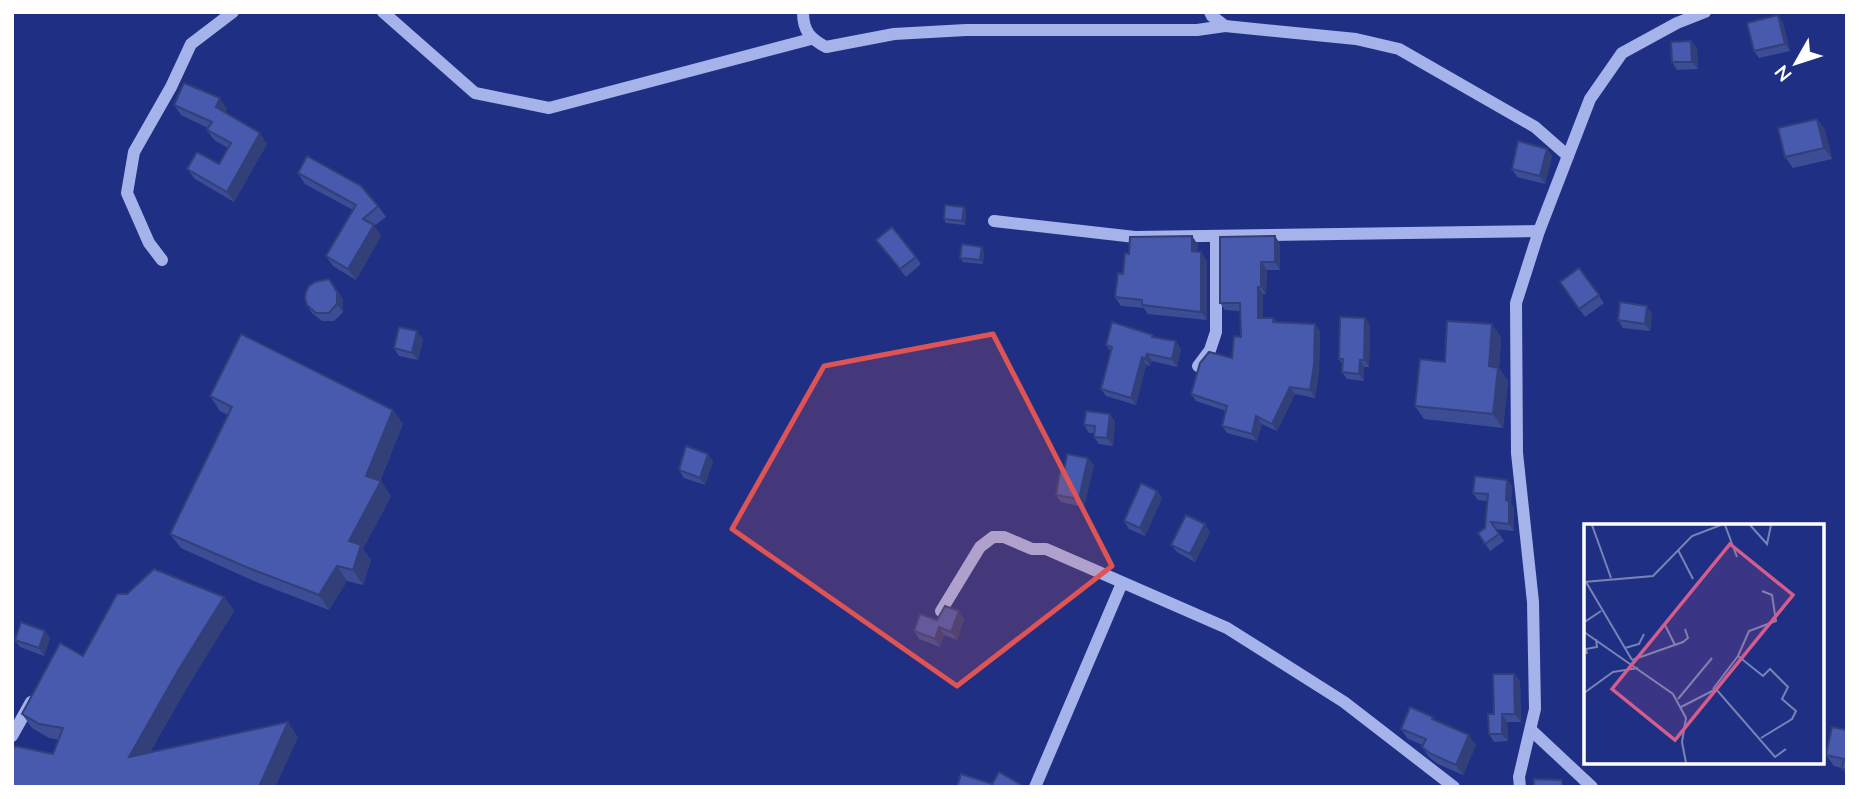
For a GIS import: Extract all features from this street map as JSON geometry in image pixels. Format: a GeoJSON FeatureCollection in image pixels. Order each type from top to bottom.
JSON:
{"type":"FeatureCollection","features":[{"type":"Feature","properties":{"kind":"street"},"geometry":{"type":"LineString","coordinates":[[162,260],[149,243],[127,193],[134,152],[171,87],[191,44],[233,12]]}},
{"type":"Feature","properties":{"kind":"street"},"geometry":{"type":"LineString","coordinates":[[383,12],[474,93],[549,108],[811,39]]}},
{"type":"Feature","properties":{"kind":"street"},"geometry":{"type":"LineString","coordinates":[[803,12],[803,22],[811,39],[826,47],[894,34],[942,31],[1197,30],[1225,26],[1356,39],[1399,49],[1535,127],[1568,156]]}},
{"type":"Feature","properties":{"kind":"street"},"geometry":{"type":"LineString","coordinates":[[1210,12],[1225,26]]}},
{"type":"Feature","properties":{"kind":"street"},"geometry":{"type":"LineString","coordinates":[[1519,784],[1535,709],[1533,602],[1517,453],[1516,303],[1539,231],[1590,99],[1622,53],[1677,23],[1705,12]]}},
{"type":"Feature","properties":{"kind":"street"},"geometry":{"type":"LineString","coordinates":[[993,221],[1135,237],[1539,231]]}},
{"type":"Feature","properties":{"kind":"street"},"geometry":{"type":"LineString","coordinates":[[1198,366],[1210,350],[1216,332],[1216,236]]}},
{"type":"Feature","properties":{"kind":"street"},"geometry":{"type":"LineString","coordinates":[[941,611],[980,547],[993,537],[1004,537],[1032,549],[1045,549],[1227,628],[1344,702],[1454,787]]}},
{"type":"Feature","properties":{"kind":"street"},"geometry":{"type":"LineString","coordinates":[[1035,787],[1122,583]]}},
{"type":"Feature","properties":{"kind":"street"},"geometry":{"type":"LineString","coordinates":[[12,736],[35,694]]}},
{"type":"Feature","properties":{"kind":"street"},"geometry":{"type":"LineString","coordinates":[[1531,730],[1592,787]]}},
{"type":"Feature","properties":{"kind":"highlighted area"},"geometry":{"type":"Polygon","coordinates":[[[993,334],[1112,566],[957,686],[732,529],[824,366],[993,334]]]}},
{"type":"Feature","properties":{"kind":"building"},"geometry":{"type":"Polygon","coordinates":[[[1778,15],[1785,44],[1754,51],[1747,23],[1778,15]]]}},
{"type":"Feature","properties":{"kind":"building"},"geometry":{"type":"Polygon","coordinates":[[[1691,41],[1692,62],[1672,62],[1671,42],[1691,41]]]}},
{"type":"Feature","properties":{"kind":"building"},"geometry":{"type":"Polygon","coordinates":[[[184,83],[220,98],[216,107],[260,133],[227,192],[187,169],[197,152],[219,164],[231,143],[207,130],[212,122],[174,105],[184,83]]]}},
{"type":"Feature","properties":{"kind":"building"},"geometry":{"type":"Polygon","coordinates":[[[1817,119],[1824,148],[1785,157],[1778,128],[1817,119]]]}},
{"type":"Feature","properties":{"kind":"building"},"geometry":{"type":"Polygon","coordinates":[[[1518,141],[1547,149],[1540,176],[1512,169],[1518,141]]]}},
{"type":"Feature","properties":{"kind":"building"},"geometry":{"type":"Polygon","coordinates":[[[307,156],[361,186],[378,206],[363,219],[374,225],[348,269],[326,256],[356,205],[298,173],[307,156]]]}},
{"type":"Feature","properties":{"kind":"building"},"geometry":{"type":"Polygon","coordinates":[[[945,205],[964,207],[962,221],[944,219],[945,205]]]}},
{"type":"Feature","properties":{"kind":"building"},"geometry":{"type":"Polygon","coordinates":[[[892,227],[916,257],[900,269],[876,240],[892,227]]]}},
{"type":"Feature","properties":{"kind":"building"},"geometry":{"type":"Polygon","coordinates":[[[1192,236],[1192,251],[1201,252],[1201,312],[1142,305],[1142,300],[1115,297],[1118,273],[1123,274],[1125,253],[1129,254],[1130,237],[1192,236]]]}},
{"type":"Feature","properties":{"kind":"building"},"geometry":{"type":"Polygon","coordinates":[[[1275,236],[1275,262],[1261,262],[1258,318],[1273,318],[1273,322],[1315,324],[1314,365],[1310,390],[1290,387],[1272,424],[1256,416],[1252,434],[1222,426],[1227,406],[1191,394],[1200,363],[1209,352],[1232,358],[1234,336],[1241,337],[1240,303],[1220,303],[1220,237],[1275,236]]]}},
{"type":"Feature","properties":{"kind":"building"},"geometry":{"type":"Polygon","coordinates":[[[962,244],[982,247],[980,260],[960,258],[962,244]]]}},
{"type":"Feature","properties":{"kind":"building"},"geometry":{"type":"Polygon","coordinates":[[[1579,268],[1599,295],[1579,309],[1560,282],[1579,268]]]}},
{"type":"Feature","properties":{"kind":"building"},"geometry":{"type":"Polygon","coordinates":[[[329,279],[337,292],[337,304],[329,313],[316,313],[307,305],[306,292],[315,282],[329,279]]]}},
{"type":"Feature","properties":{"kind":"building"},"geometry":{"type":"Polygon","coordinates":[[[1620,302],[1647,306],[1645,324],[1618,320],[1620,302]]]}},
{"type":"Feature","properties":{"kind":"building"},"geometry":{"type":"Polygon","coordinates":[[[1340,317],[1365,318],[1364,360],[1360,360],[1359,374],[1342,372],[1343,359],[1339,359],[1340,317]]]}},
{"type":"Feature","properties":{"kind":"building"},"geometry":{"type":"Polygon","coordinates":[[[1447,321],[1492,324],[1489,366],[1498,368],[1493,414],[1415,406],[1420,359],[1445,362],[1447,321]]]}},
{"type":"Feature","properties":{"kind":"building"},"geometry":{"type":"Polygon","coordinates":[[[1112,322],[1153,335],[1152,337],[1176,341],[1172,359],[1147,354],[1145,359],[1142,357],[1131,398],[1101,389],[1112,347],[1106,345],[1112,322]]]}},
{"type":"Feature","properties":{"kind":"building"},"geometry":{"type":"Polygon","coordinates":[[[399,327],[417,331],[412,353],[394,348],[399,327]]]}},
{"type":"Feature","properties":{"kind":"building"},"geometry":{"type":"Polygon","coordinates":[[[241,334],[393,410],[366,476],[381,481],[349,541],[361,545],[353,570],[337,566],[319,595],[170,534],[232,407],[210,396],[241,334]]]}},
{"type":"Feature","properties":{"kind":"building"},"geometry":{"type":"Polygon","coordinates":[[[1086,411],[1110,414],[1107,438],[1094,437],[1095,426],[1084,425],[1086,411]]]}},
{"type":"Feature","properties":{"kind":"building"},"geometry":{"type":"Polygon","coordinates":[[[686,446],[708,454],[700,478],[679,470],[686,446]]]}},
{"type":"Feature","properties":{"kind":"building"},"geometry":{"type":"Polygon","coordinates":[[[1067,454],[1088,458],[1079,499],[1056,495],[1060,471],[1064,471],[1067,454]]]}},
{"type":"Feature","properties":{"kind":"building"},"geometry":{"type":"Polygon","coordinates":[[[1475,476],[1507,480],[1509,524],[1491,522],[1499,534],[1485,544],[1478,533],[1485,528],[1488,494],[1473,493],[1475,476]]]}},
{"type":"Feature","properties":{"kind":"building"},"geometry":{"type":"Polygon","coordinates":[[[1141,483],[1157,491],[1140,528],[1124,521],[1141,483]]]}},
{"type":"Feature","properties":{"kind":"building"},"geometry":{"type":"Polygon","coordinates":[[[1186,515],[1205,524],[1190,554],[1171,545],[1186,515]]]}},
{"type":"Feature","properties":{"kind":"building"},"geometry":{"type":"Polygon","coordinates":[[[154,569],[224,597],[129,757],[288,722],[259,787],[12,787],[12,751],[15,746],[53,754],[63,728],[39,724],[22,714],[60,643],[83,656],[117,594],[127,594],[154,569]]]}},
{"type":"Feature","properties":{"kind":"building"},"geometry":{"type":"Polygon","coordinates":[[[945,606],[959,611],[951,632],[939,627],[935,639],[914,631],[920,614],[937,620],[945,606]]]}},
{"type":"Feature","properties":{"kind":"building"},"geometry":{"type":"Polygon","coordinates":[[[21,622],[45,631],[39,648],[15,640],[21,622]]]}},
{"type":"Feature","properties":{"kind":"building"},"geometry":{"type":"Polygon","coordinates":[[[1493,674],[1514,674],[1515,714],[1502,714],[1502,734],[1489,734],[1488,714],[1494,714],[1493,674]]]}},
{"type":"Feature","properties":{"kind":"building"},"geometry":{"type":"Polygon","coordinates":[[[1410,707],[1469,735],[1456,765],[1422,747],[1426,739],[1401,729],[1410,707]]]}},
{"type":"Feature","properties":{"kind":"building"},"geometry":{"type":"Polygon","coordinates":[[[1832,727],[1847,730],[1847,770],[1842,769],[1844,759],[1826,755],[1832,727]]]}},
{"type":"Feature","properties":{"kind":"building"},"geometry":{"type":"Polygon","coordinates":[[[999,772],[1025,787],[957,787],[961,774],[992,784],[999,772]]]}},
{"type":"Feature","properties":{"kind":"building"},"geometry":{"type":"Polygon","coordinates":[[[1534,779],[1562,780],[1562,787],[1534,787],[1534,779]]]}}]}
